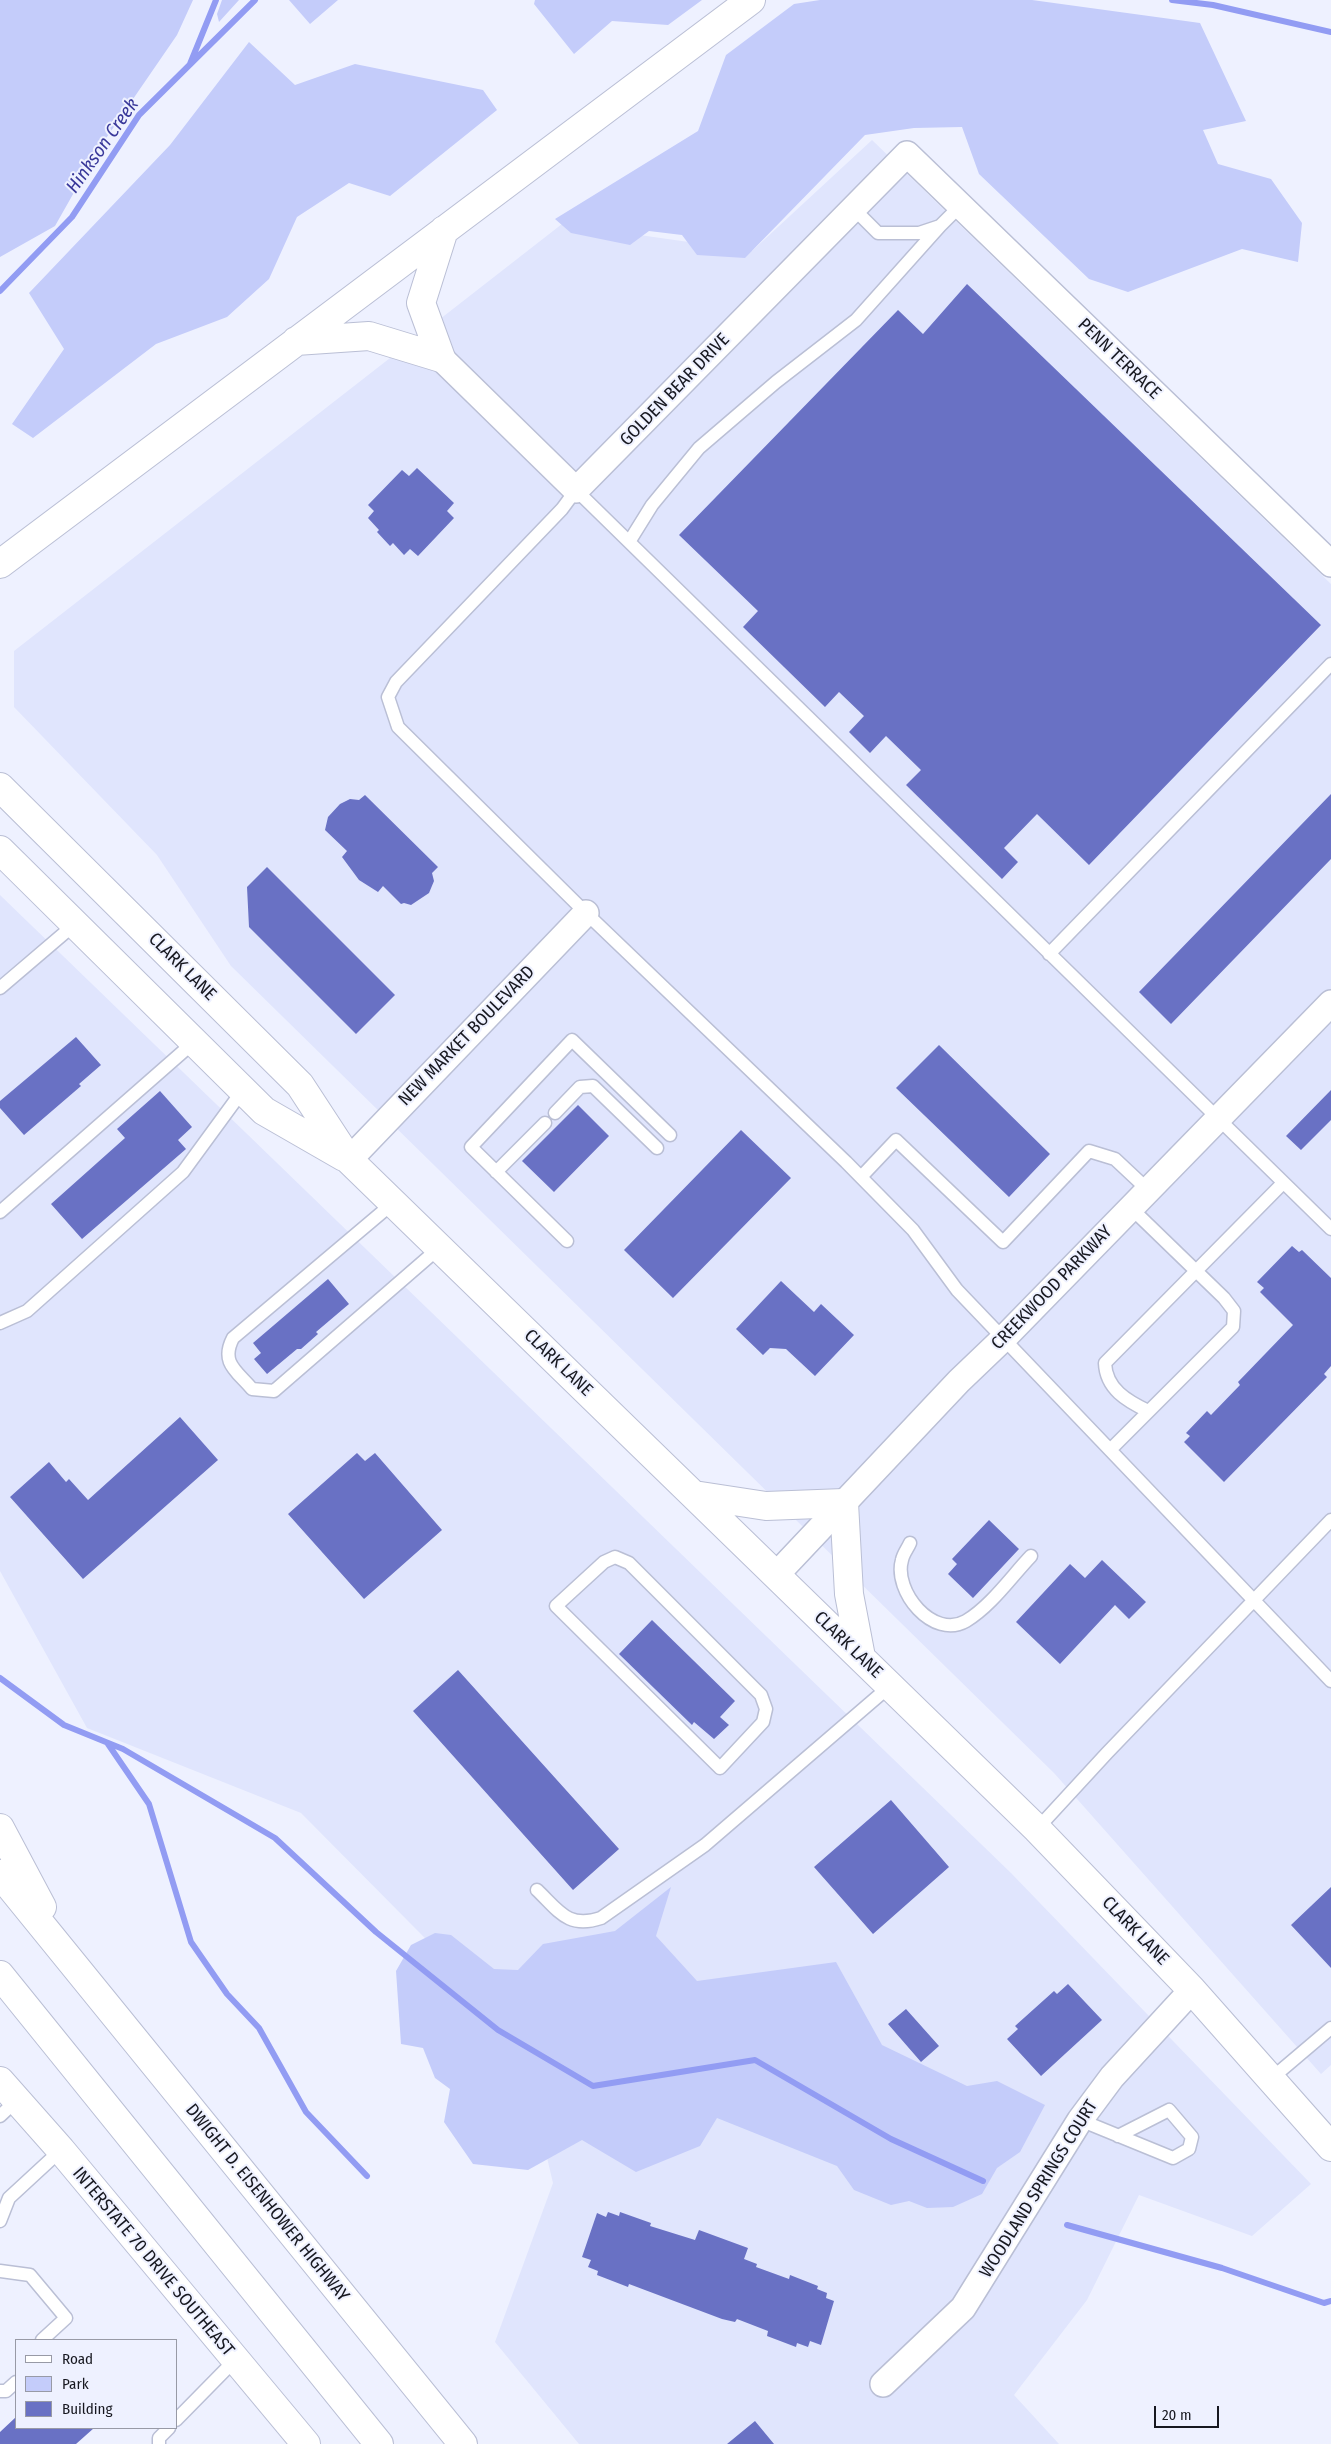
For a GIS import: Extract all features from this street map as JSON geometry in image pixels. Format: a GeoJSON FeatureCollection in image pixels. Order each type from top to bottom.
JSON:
{"type":"FeatureCollection","features":[{"type":"Feature","properties":{"kind":"main road"},"geometry":{"type":"LineString","coordinates":[[0,564],[751,0]]}},
{"type":"Feature","properties":{"kind":"main road"},"geometry":{"type":"LineString","coordinates":[[441,358],[421,303],[444,230]]}},
{"type":"Feature","properties":{"kind":"main road"},"geometry":{"type":"LineString","coordinates":[[296,341],[369,336],[441,358]]}},
{"type":"Feature","properties":{"kind":"main road","name":"CLARK LANE"},"geometry":{"type":"LineString","coordinates":[[0,787],[300,1085],[349,1160],[1037,1829],[1192,1990],[1327,2135]]}},
{"type":"Feature","properties":{"kind":"main road","name":"CLARK LANE"},"geometry":{"type":"LineString","coordinates":[[3,857],[75,924],[264,1111],[349,1160]]}},
{"type":"Feature","properties":{"kind":"main road"},"geometry":{"type":"LineString","coordinates":[[694,1496],[766,1506],[844,1503],[849,1594],[861,1657]]}},
{"type":"Feature","properties":{"kind":"main road"},"geometry":{"type":"LineString","coordinates":[[0,1828],[71,1961]]}},
{"type":"Feature","properties":{"kind":"main road"},"geometry":{"type":"LineString","coordinates":[[0,1874],[71,1961]]}},
{"type":"Feature","properties":{"kind":"main road","name":"DWIGHT D. EISENHOWER HIGHWAY"},"geometry":{"type":"LineString","coordinates":[[71,1961],[463,2444]]}},
{"type":"Feature","properties":{"kind":"main road"},"geometry":{"type":"LineString","coordinates":[[0,1975],[65,2053],[379,2444]]}},
{"type":"Feature","properties":{"kind":"main road"},"geometry":{"type":"LineString","coordinates":[[0,2002],[65,2053]]}},
{"type":"Feature","properties":{"kind":"main road","name":"INTERSTATE 70 DRIVE SOUTHEAST"},"geometry":{"type":"LineString","coordinates":[[6,2099],[62,2150],[234,2360],[306,2444]]}},
{"type":"Feature","properties":{"kind":"street","name":"PENN TERRACE"},"geometry":{"type":"LineString","coordinates":[[907,154],[1331,564]]}},
{"type":"Feature","properties":{"kind":"street","name":"GOLDEN BEAR DRIVE"},"geometry":{"type":"LineString","coordinates":[[576,490],[907,154]]}},
{"type":"Feature","properties":{"kind":"street"},"geometry":{"type":"LineString","coordinates":[[441,358],[576,490]]}},
{"type":"Feature","properties":{"kind":"street","name":"NEW MARKET BOULEVARD"},"geometry":{"type":"LineString","coordinates":[[349,1160],[586,913]]}},
{"type":"Feature","properties":{"kind":"street","name":"CREEKWOOD PARKWAY"},"geometry":{"type":"LineString","coordinates":[[776,1575],[959,1382],[1331,1003]]}},
{"type":"Feature","properties":{"kind":"street","name":"WOODLAND SPRINGS COURT"},"geometry":{"type":"LineString","coordinates":[[883,2384],[963,2308],[1080,2120],[1112,2077],[1192,1990]]}},
{"type":"Feature","properties":{"kind":"lane"},"geometry":{"type":"LineString","coordinates":[[629,542],[652,505],[699,448],[776,382],[856,320],[960,206]]}},
{"type":"Feature","properties":{"kind":"lane"},"geometry":{"type":"LineString","coordinates":[[853,208],[878,233],[919,233],[940,226]]}},
{"type":"Feature","properties":{"kind":"lane"},"geometry":{"type":"LineString","coordinates":[[1331,1229],[1217,1120],[576,490],[562,509],[396,682],[388,697],[398,728],[586,913],[861,1177],[913,1230],[957,1290],[1331,1681]]}},
{"type":"Feature","properties":{"kind":"lane"},"geometry":{"type":"LineString","coordinates":[[1049,954],[1331,664]]}},
{"type":"Feature","properties":{"kind":"lane"},"geometry":{"type":"LineString","coordinates":[[0,988],[75,924]]}},
{"type":"Feature","properties":{"kind":"lane"},"geometry":{"type":"LineString","coordinates":[[567,1241],[471,1148],[572,1040],[670,1135]]}},
{"type":"Feature","properties":{"kind":"lane"},"geometry":{"type":"LineString","coordinates":[[0,1212],[194,1042]]}},
{"type":"Feature","properties":{"kind":"lane"},"geometry":{"type":"LineString","coordinates":[[555,1113],[580,1087],[593,1086],[658,1148]]}},
{"type":"Feature","properties":{"kind":"lane"},"geometry":{"type":"LineString","coordinates":[[0,1323],[27,1311],[184,1172],[243,1090]]}},
{"type":"Feature","properties":{"kind":"lane"},"geometry":{"type":"LineString","coordinates":[[496,1172],[545,1123]]}},
{"type":"Feature","properties":{"kind":"lane"},"geometry":{"type":"LineString","coordinates":[[861,1177],[896,1140],[1003,1242],[1090,1151],[1115,1159],[1139,1198],[1196,1271],[1224,1298],[1234,1312],[1233,1327],[1111,1449]]}},
{"type":"Feature","properties":{"kind":"lane"},"geometry":{"type":"LineString","coordinates":[[1148,1411],[1129,1402],[1116,1391],[1105,1374],[1105,1362],[1283,1183]]}},
{"type":"Feature","properties":{"kind":"lane"},"geometry":{"type":"LineString","coordinates":[[393,1203],[233,1338],[226,1351],[228,1360],[252,1389],[274,1391],[439,1248]]}},
{"type":"Feature","properties":{"kind":"lane"},"geometry":{"type":"LineString","coordinates":[[1037,1829],[1107,1753],[1331,1520]]}},
{"type":"Feature","properties":{"kind":"lane"},"geometry":{"type":"LineString","coordinates":[[910,1543],[902,1560],[902,1578],[907,1595],[919,1610],[937,1624],[954,1625],[965,1621],[982,1608],[1031,1556]]}},
{"type":"Feature","properties":{"kind":"lane"},"geometry":{"type":"LineString","coordinates":[[615,1557],[628,1563],[708,1644],[761,1695],[766,1709],[763,1722],[720,1768],[556,1606],[604,1562],[615,1557]]}},
{"type":"Feature","properties":{"kind":"lane"},"geometry":{"type":"LineString","coordinates":[[537,1890],[563,1916],[576,1922],[588,1922],[601,1918],[705,1845],[890,1686]]}},
{"type":"Feature","properties":{"kind":"lane"},"geometry":{"type":"LineString","coordinates":[[1272,2078],[1331,2028]]}},
{"type":"Feature","properties":{"kind":"lane"},"geometry":{"type":"LineString","coordinates":[[1080,2120],[1118,2136],[1173,2158],[1189,2149],[1192,2137],[1169,2110],[1118,2136]]}},
{"type":"Feature","properties":{"kind":"lane"},"geometry":{"type":"LineString","coordinates":[[0,2220],[9,2198],[62,2150]]}},
{"type":"Feature","properties":{"kind":"lane"},"geometry":{"type":"LineString","coordinates":[[0,2271],[30,2275],[66,2318],[43,2339]]}},
{"type":"Feature","properties":{"kind":"lane"},"geometry":{"type":"LineString","coordinates":[[178,2418],[234,2360]]}},
{"type":"Feature","properties":{"kind":"lane"},"geometry":{"type":"LineString","coordinates":[[0,2392],[6,2391],[15,2383]]}},
{"type":"Feature","properties":{"kind":"lane"},"geometry":{"type":"LineString","coordinates":[[159,2444],[159,2438],[168,2429]]}},
{"type":"Feature","properties":{"kind":"shaded area"},"geometry":{"type":"Polygon","coordinates":[[[872,140],[1331,584],[1331,2065],[1321,2074],[1054,1773],[231,966],[157,855],[14,707],[14,651],[562,224],[752,251],[872,140]]]}},
{"type":"Feature","properties":{"kind":"shaded area"},"geometry":{"type":"Polygon","coordinates":[[[0,895],[1011,1873],[1311,2184],[1252,2236],[1139,2195],[1087,2300],[1014,2395],[1059,2444],[579,2444],[495,2342],[553,2183],[517,2031],[301,1813],[87,1728],[0,1571],[0,895]]]}},
{"type":"Feature","properties":{"kind":"green space"},"geometry":{"type":"Polygon","coordinates":[[[0,0],[193,0],[177,35],[98,150],[55,226],[0,257],[0,0]]]}},
{"type":"Feature","properties":{"kind":"green space"},"geometry":{"type":"Polygon","coordinates":[[[222,0],[239,0],[219,22],[217,14],[222,0]]]}},
{"type":"Feature","properties":{"kind":"green space"},"geometry":{"type":"Polygon","coordinates":[[[289,0],[338,0],[310,24],[289,0]]]}},
{"type":"Feature","properties":{"kind":"green space"},"geometry":{"type":"Polygon","coordinates":[[[535,0],[702,0],[668,25],[612,21],[574,54],[534,4],[535,0]]]}},
{"type":"Feature","properties":{"kind":"green space"},"geometry":{"type":"Polygon","coordinates":[[[820,0],[1032,0],[1200,23],[1246,121],[1203,130],[1218,164],[1271,179],[1302,223],[1298,262],[1242,249],[1128,292],[1089,279],[979,174],[962,127],[914,128],[865,135],[745,258],[697,255],[682,235],[649,231],[630,245],[571,233],[555,219],[698,131],[726,55],[794,4],[820,0]]]}},
{"type":"Feature","properties":{"kind":"green space"},"geometry":{"type":"Polygon","coordinates":[[[249,42],[295,85],[355,64],[483,90],[497,110],[390,196],[349,183],[297,217],[269,279],[227,317],[156,344],[33,438],[12,424],[64,349],[29,293],[170,145],[249,42]]]}},
{"type":"Feature","properties":{"kind":"green space"},"geometry":{"type":"Polygon","coordinates":[[[671,1887],[656,1936],[697,1981],[836,1962],[882,2045],[967,2086],[997,2081],[1045,2105],[1020,2152],[997,2168],[982,2194],[953,2207],[927,2208],[909,2201],[891,2205],[854,2190],[837,2166],[717,2118],[700,2146],[636,2172],[582,2140],[528,2170],[473,2164],[444,2122],[450,2089],[435,2078],[423,2048],[401,2044],[396,1971],[411,1945],[435,1933],[451,1935],[494,1969],[518,1970],[543,1944],[615,1931],[671,1887]]]}},
{"type":"Feature","properties":{"kind":"building"},"geometry":{"type":"Polygon","coordinates":[[[967,284],[1321,625],[1089,865],[1037,814],[1004,848],[1018,862],[1002,879],[906,785],[921,770],[886,736],[870,753],[849,732],[864,716],[839,692],[825,707],[743,627],[758,611],[679,535],[898,310],[923,334],[967,284]]]}},
{"type":"Feature","properties":{"kind":"building"},"geometry":{"type":"Polygon","coordinates":[[[417,468],[454,503],[447,511],[454,518],[418,556],[410,549],[404,555],[393,543],[390,546],[377,532],[379,530],[368,518],[374,511],[368,505],[402,470],[409,476],[417,468]]]}},
{"type":"Feature","properties":{"kind":"building"},"geometry":{"type":"Polygon","coordinates":[[[1331,794],[1331,859],[1171,1024],[1139,992],[1331,794]]]}},
{"type":"Feature","properties":{"kind":"building"},"geometry":{"type":"Polygon","coordinates":[[[365,795],[438,867],[432,873],[434,881],[429,893],[411,905],[401,904],[383,886],[378,892],[359,880],[342,857],[347,851],[325,830],[328,817],[340,804],[350,799],[359,800],[365,795]]]}},
{"type":"Feature","properties":{"kind":"building"},"geometry":{"type":"Polygon","coordinates":[[[267,867],[395,995],[356,1034],[249,927],[247,887],[267,867]]]}},
{"type":"Feature","properties":{"kind":"building"},"geometry":{"type":"Polygon","coordinates":[[[76,1037],[101,1065],[79,1084],[81,1086],[24,1135],[0,1108],[0,1101],[76,1037]]]}},
{"type":"Feature","properties":{"kind":"building"},"geometry":{"type":"Polygon","coordinates":[[[939,1045],[1050,1154],[1009,1197],[896,1088],[939,1045]]]}},
{"type":"Feature","properties":{"kind":"building"},"geometry":{"type":"Polygon","coordinates":[[[1331,1090],[1331,1120],[1301,1150],[1286,1136],[1331,1090]]]}},
{"type":"Feature","properties":{"kind":"building"},"geometry":{"type":"Polygon","coordinates":[[[160,1091],[192,1127],[178,1140],[186,1149],[82,1239],[51,1204],[125,1138],[117,1129],[160,1091]]]}},
{"type":"Feature","properties":{"kind":"building"},"geometry":{"type":"Polygon","coordinates":[[[578,1105],[609,1136],[554,1192],[522,1161],[578,1105]]]}},
{"type":"Feature","properties":{"kind":"building"},"geometry":{"type":"Polygon","coordinates":[[[741,1130],[791,1178],[673,1298],[624,1250],[741,1130]]]}},
{"type":"Feature","properties":{"kind":"building"},"geometry":{"type":"Polygon","coordinates":[[[1292,1246],[1299,1252],[1302,1250],[1331,1278],[1331,1366],[1324,1374],[1327,1377],[1224,1482],[1184,1442],[1190,1436],[1186,1433],[1207,1411],[1211,1415],[1240,1385],[1238,1382],[1293,1325],[1260,1292],[1264,1288],[1257,1282],[1292,1246]]]}},
{"type":"Feature","properties":{"kind":"building"},"geometry":{"type":"Polygon","coordinates":[[[328,1279],[349,1304],[316,1332],[318,1334],[301,1349],[297,1349],[267,1374],[254,1359],[261,1353],[253,1343],[328,1279]]]}},
{"type":"Feature","properties":{"kind":"building"},"geometry":{"type":"Polygon","coordinates":[[[781,1281],[814,1312],[821,1304],[854,1335],[815,1376],[786,1349],[770,1348],[763,1355],[736,1329],[781,1281]]]}},
{"type":"Feature","properties":{"kind":"building"},"geometry":{"type":"Polygon","coordinates":[[[180,1417],[218,1460],[83,1579],[10,1497],[49,1462],[66,1482],[69,1479],[88,1500],[180,1417]]]}},
{"type":"Feature","properties":{"kind":"building"},"geometry":{"type":"Polygon","coordinates":[[[357,1453],[365,1461],[375,1453],[442,1530],[364,1599],[288,1514],[357,1453]]]}},
{"type":"Feature","properties":{"kind":"building"},"geometry":{"type":"Polygon","coordinates":[[[989,1520],[1019,1549],[973,1598],[948,1574],[957,1564],[952,1559],[989,1520]]]}},
{"type":"Feature","properties":{"kind":"building"},"geometry":{"type":"Polygon","coordinates":[[[1102,1560],[1146,1602],[1129,1619],[1115,1605],[1060,1664],[1016,1622],[1070,1564],[1085,1578],[1102,1560]]]}},
{"type":"Feature","properties":{"kind":"building"},"geometry":{"type":"Polygon","coordinates":[[[652,1620],[735,1701],[720,1717],[729,1725],[714,1739],[694,1722],[692,1725],[619,1654],[652,1620]]]}},
{"type":"Feature","properties":{"kind":"building"},"geometry":{"type":"Polygon","coordinates":[[[458,1670],[619,1849],[573,1890],[413,1711],[458,1670]]]}},
{"type":"Feature","properties":{"kind":"building"},"geometry":{"type":"Polygon","coordinates":[[[891,1800],[949,1867],[873,1934],[814,1867],[891,1800]]]}},
{"type":"Feature","properties":{"kind":"building"},"geometry":{"type":"Polygon","coordinates":[[[1331,1887],[1331,1968],[1291,1925],[1331,1887]]]}},
{"type":"Feature","properties":{"kind":"building"},"geometry":{"type":"Polygon","coordinates":[[[1068,1984],[1102,2020],[1041,2076],[1007,2039],[1018,2029],[1015,2026],[1054,1991],[1057,1994],[1068,1984]]]}},
{"type":"Feature","properties":{"kind":"building"},"geometry":{"type":"Polygon","coordinates":[[[906,2009],[939,2046],[921,2062],[888,2024],[906,2009]]]}},
{"type":"Feature","properties":{"kind":"building"},"geometry":{"type":"Polygon","coordinates":[[[608,2212],[619,2216],[620,2212],[651,2223],[650,2226],[695,2240],[699,2230],[748,2248],[744,2259],[757,2264],[756,2267],[789,2279],[790,2275],[818,2286],[817,2289],[827,2293],[826,2298],[834,2301],[821,2345],[810,2341],[808,2347],[797,2343],[796,2347],[767,2336],[768,2331],[737,2319],[735,2322],[722,2319],[629,2284],[628,2287],[597,2275],[598,2271],[588,2267],[591,2260],[582,2257],[597,2213],[606,2217],[608,2212]]]}},
{"type":"Feature","properties":{"kind":"building"},"geometry":{"type":"Polygon","coordinates":[[[15,2418],[15,2429],[93,2429],[76,2444],[0,2444],[0,2432],[15,2418]]]}},
{"type":"Feature","properties":{"kind":"building"},"geometry":{"type":"Polygon","coordinates":[[[755,2421],[774,2444],[727,2444],[755,2421]]]}},
{"type":"Feature","properties":{"kind":"waterway"},"geometry":{"type":"LineString","coordinates":[[190,64],[216,0]]}},
{"type":"Feature","properties":{"kind":"waterway","name":"Hinkson Creek"},"geometry":{"type":"LineString","coordinates":[[0,291],[72,217],[139,115],[255,0]]}},
{"type":"Feature","properties":{"kind":"waterway","name":"Hinkson Creek"},"geometry":{"type":"LineString","coordinates":[[1172,0],[1213,5],[1331,32]]}},
{"type":"Feature","properties":{"kind":"waterway"},"geometry":{"type":"LineString","coordinates":[[0,1678],[64,1725],[123,1749],[275,1838],[376,1932],[498,2030],[593,2086],[755,2060],[891,2139],[983,2181]]}},
{"type":"Feature","properties":{"kind":"waterway"},"geometry":{"type":"LineString","coordinates":[[108,1744],[149,1804],[191,1942],[227,1994],[259,2028],[306,2112],[367,2176]]}},
{"type":"Feature","properties":{"kind":"waterway"},"geometry":{"type":"LineString","coordinates":[[1067,2225],[1222,2268],[1324,2303],[1331,2301]]}}]}
